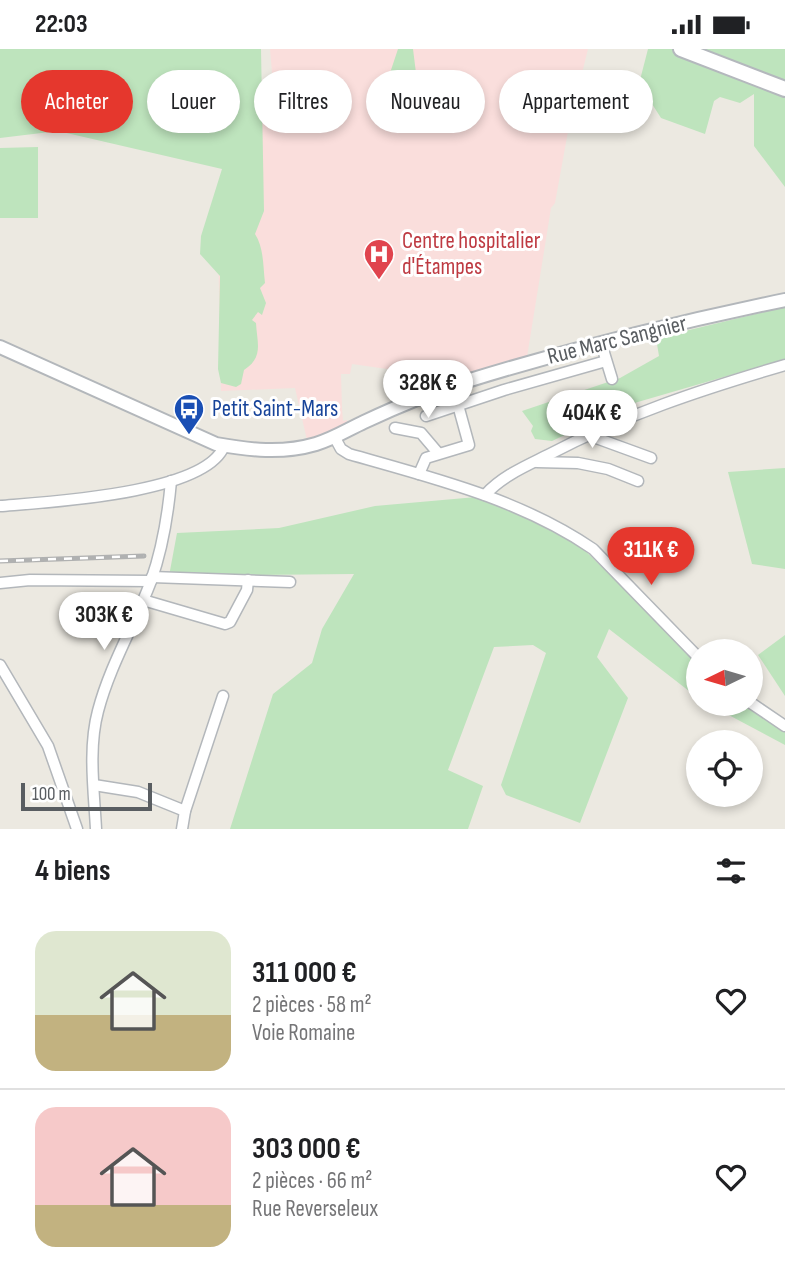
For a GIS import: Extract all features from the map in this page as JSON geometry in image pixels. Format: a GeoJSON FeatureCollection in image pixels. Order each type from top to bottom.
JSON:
{"type":"FeatureCollection","features":[{"type":"Feature","properties":{"kind":"main road"},"geometry":{"type":"LineString","coordinates":[[681,49],[785,89]]}},
{"type":"Feature","properties":{"kind":"street","name":"Rue Marc Sangnier"},"geometry":{"type":"LineString","coordinates":[[0,347],[216,444],[268,451],[312,445],[335,438],[362,423],[465,381],[601,343],[785,300]]}},
{"type":"Feature","properties":{"kind":"street"},"geometry":{"type":"LineString","coordinates":[[601,343],[612,379]]}},
{"type":"Feature","properties":{"kind":"street"},"geometry":{"type":"LineString","coordinates":[[426,416],[606,361]]}},
{"type":"Feature","properties":{"kind":"street"},"geometry":{"type":"LineString","coordinates":[[485,495],[494,484],[535,461],[656,405],[785,365]]}},
{"type":"Feature","properties":{"kind":"street"},"geometry":{"type":"LineString","coordinates":[[419,474],[426,458],[469,445],[458,405]]}},
{"type":"Feature","properties":{"kind":"street"},"geometry":{"type":"LineString","coordinates":[[395,429],[421,433],[438,453]]}},
{"type":"Feature","properties":{"kind":"street"},"geometry":{"type":"LineString","coordinates":[[588,435],[651,458]]}},
{"type":"Feature","properties":{"kind":"street"},"geometry":{"type":"LineString","coordinates":[[335,438],[341,449],[349,454],[464,487],[550,523],[593,549],[686,645]]}},
{"type":"Feature","properties":{"kind":"street"},"geometry":{"type":"LineString","coordinates":[[0,506],[142,489],[171,481],[212,463],[224,446]]}},
{"type":"Feature","properties":{"kind":"street"},"geometry":{"type":"LineString","coordinates":[[535,461],[578,463],[608,469],[638,481]]}},
{"type":"Feature","properties":{"kind":"street"},"geometry":{"type":"LineString","coordinates":[[96,829],[94,739],[98,711],[151,579],[169,513],[171,481]]}},
{"type":"Feature","properties":{"kind":"street"},"geometry":{"type":"LineString","coordinates":[[0,583],[30,580],[151,579],[290,583]]}},
{"type":"Feature","properties":{"kind":"street"},"geometry":{"type":"LineString","coordinates":[[142,600],[225,624],[230,622],[247,590],[248,580]]}},
{"type":"Feature","properties":{"kind":"street"},"geometry":{"type":"LineString","coordinates":[[0,665],[48,746],[77,829]]}},
{"type":"Feature","properties":{"kind":"street"},"geometry":{"type":"LineString","coordinates":[[181,829],[223,696]]}},
{"type":"Feature","properties":{"kind":"street"},"geometry":{"type":"LineString","coordinates":[[763,711],[785,726]]}},
{"type":"Feature","properties":{"kind":"street"},"geometry":{"type":"LineString","coordinates":[[94,785],[138,792],[185,811]]}},
{"type":"Feature","properties":{"kind":"shaded area","name":"Centre hospitalier d'Étampes"},"geometry":{"type":"Polygon","coordinates":[[[270,49],[588,49],[583,70],[499,70],[499,133],[568,133],[555,203],[551,208],[527,357],[467,374],[454,373],[447,380],[394,403],[394,370],[352,364],[350,374],[341,374],[343,421],[347,420],[346,425],[307,440],[295,388],[221,391],[218,244],[237,171],[254,133],[352,133],[352,70],[272,70],[270,49]]]}},
{"type":"Feature","properties":{"kind":"green space"},"geometry":{"type":"Polygon","coordinates":[[[0,49],[261,49],[261,70],[254,70],[254,133],[263,133],[264,211],[255,234],[263,257],[265,283],[260,288],[266,303],[262,315],[258,312],[252,320],[256,323],[257,355],[244,370],[241,384],[236,387],[221,383],[218,369],[220,276],[200,254],[201,236],[222,169],[67,133],[133,133],[133,70],[21,70],[21,133],[41,133],[0,138],[0,49]]]}},
{"type":"Feature","properties":{"kind":"green space"},"geometry":{"type":"Polygon","coordinates":[[[398,49],[413,49],[416,70],[391,70],[398,49]]]}},
{"type":"Feature","properties":{"kind":"green space"},"geometry":{"type":"Polygon","coordinates":[[[648,49],[785,49],[785,187],[754,146],[754,94],[740,103],[720,97],[714,101],[705,134],[661,118],[653,105],[653,70],[643,70],[648,49]]]}},
{"type":"Feature","properties":{"kind":"green space"},"geometry":{"type":"Polygon","coordinates":[[[38,147],[38,218],[0,218],[0,148],[38,147]]]}},
{"type":"Feature","properties":{"kind":"green space"},"geometry":{"type":"Polygon","coordinates":[[[785,307],[785,359],[631,404],[552,441],[535,439],[531,431],[533,426],[522,411],[620,378],[659,356],[656,338],[785,307]]]}},
{"type":"Feature","properties":{"kind":"green space"},"geometry":{"type":"Polygon","coordinates":[[[785,468],[785,569],[752,564],[728,472],[785,468]]]}},
{"type":"Feature","properties":{"kind":"green space"},"geometry":{"type":"Polygon","coordinates":[[[499,495],[573,539],[686,648],[686,689],[609,629],[597,657],[628,698],[580,823],[506,795],[501,785],[546,653],[533,645],[494,647],[448,770],[483,786],[468,829],[230,829],[273,694],[312,663],[322,629],[354,574],[169,576],[177,533],[279,528],[375,506],[499,495]]]}},
{"type":"Feature","properties":{"kind":"green space"},"geometry":{"type":"Polygon","coordinates":[[[785,635],[785,696],[763,663],[763,651],[785,635]]]}},
{"type":"Feature","properties":{"kind":"green space"},"geometry":{"type":"Polygon","coordinates":[[[763,709],[785,721],[785,745],[763,733],[763,730],[757,730],[731,716],[763,716],[763,709]]]}},
{"type":"Feature","properties":{"kind":"railway"},"geometry":{"type":"LineString","coordinates":[[0,561],[144,556]]}},
{"type":"Feature","properties":{"kind":"place","name":"Centre hospitalier d'Étampes"},"geometry":{"type":"Point","coordinates":[379,281]}},
{"type":"Feature","properties":{"kind":"place","name":"Petit Saint-Mars"},"geometry":{"type":"Point","coordinates":[189,436]}}]}
